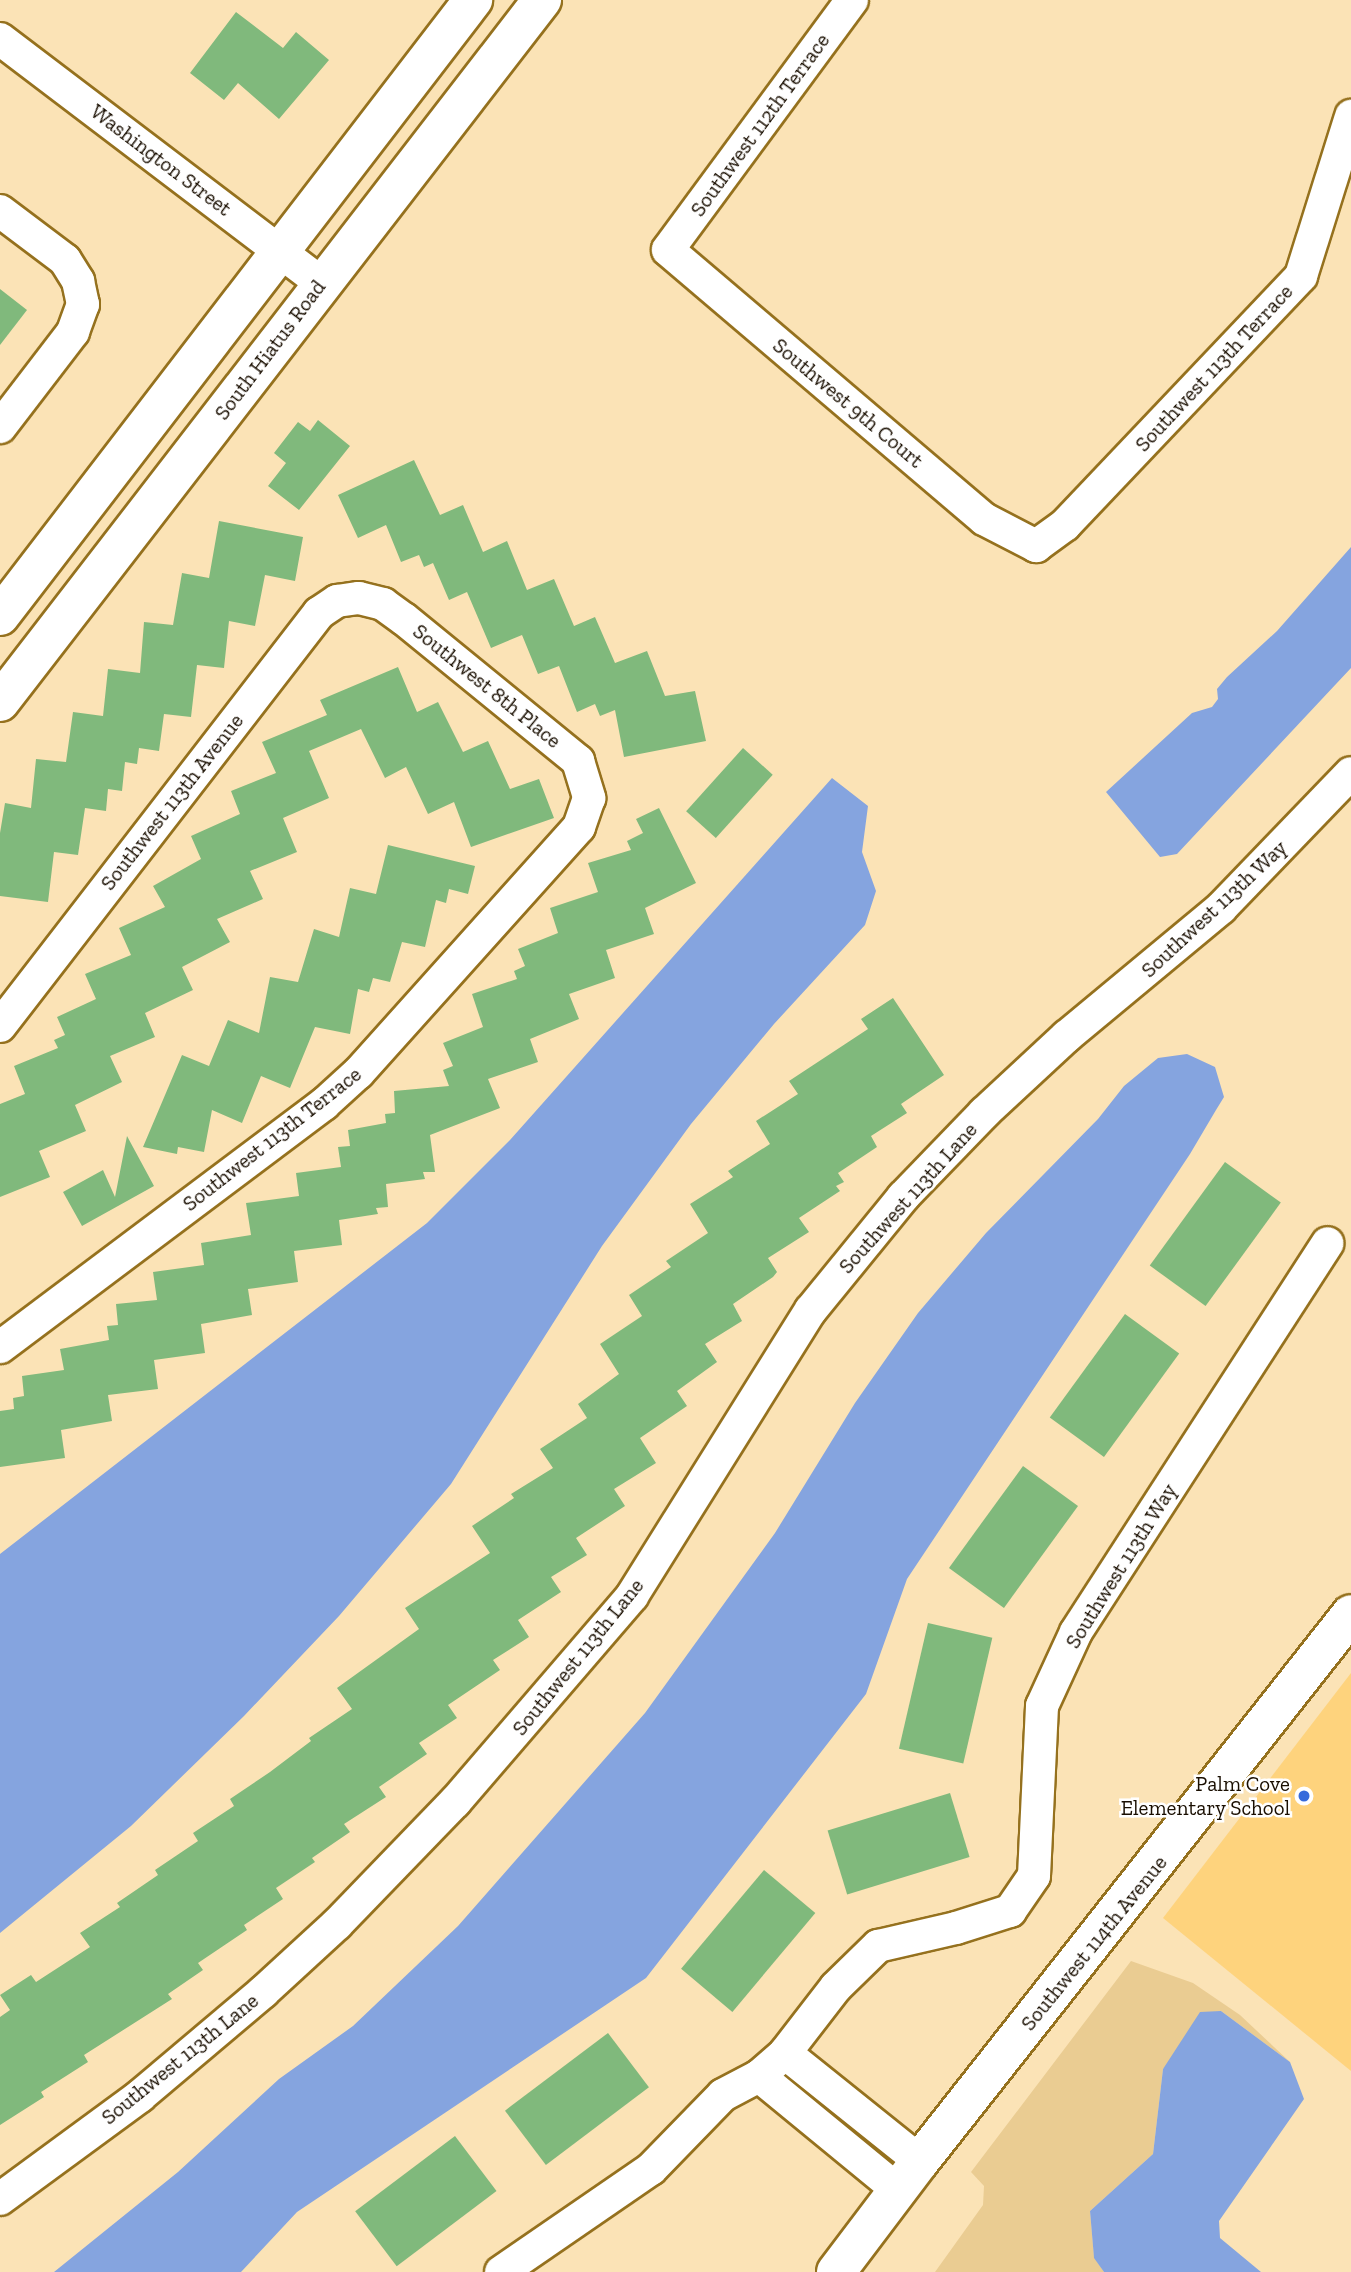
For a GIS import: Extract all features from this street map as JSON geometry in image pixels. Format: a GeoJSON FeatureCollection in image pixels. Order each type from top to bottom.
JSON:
{"type":"FeatureCollection","features":[{"type":"Feature","properties":{"kind":"main road"},"geometry":{"type":"LineString","coordinates":[[0,616],[473,0]]}},
{"type":"Feature","properties":{"kind":"main road","name":"South Hiatus Road"},"geometry":{"type":"LineString","coordinates":[[0,702],[542,0]]}},
{"type":"Feature","properties":{"kind":"main road","name":"Southwest 114th Avenue"},"geometry":{"type":"LineString","coordinates":[[836,2272],[909,2175],[1351,1614]]}},
{"type":"Feature","properties":{"kind":"street","name":"Southwest 112th Terrace"},"geometry":{"type":"LineString","coordinates":[[668,250],[852,0]]}},
{"type":"Feature","properties":{"kind":"street","name":"Washington Street"},"geometry":{"type":"LineString","coordinates":[[0,39],[321,283]]}},
{"type":"Feature","properties":{"kind":"street","name":"Southwest 113th Terrace"},"geometry":{"type":"LineString","coordinates":[[1036,546],[1065,525],[1301,276],[1351,116]]}},
{"type":"Feature","properties":{"kind":"street"},"geometry":{"type":"LineString","coordinates":[[0,211],[65,260],[78,281],[83,304],[73,332],[0,427]]}},
{"type":"Feature","properties":{"kind":"street","name":"Southwest 9th Court"},"geometry":{"type":"LineString","coordinates":[[668,250],[984,519],[1036,546]]}},
{"type":"Feature","properties":{"kind":"street","name":"Southwest 8th Place"},"geometry":{"type":"LineString","coordinates":[[359,598],[383,604],[404,619],[578,761],[589,798]]}},
{"type":"Feature","properties":{"kind":"street","name":"Southwest 113th Avenue"},"geometry":{"type":"LineString","coordinates":[[0,1026],[319,612],[337,601],[359,598]]}},
{"type":"Feature","properties":{"kind":"street","name":"Southwest 113th Way"},"geometry":{"type":"LineString","coordinates":[[1067,1036],[1221,908],[1351,774]]}},
{"type":"Feature","properties":{"kind":"street","name":"Southwest 113th Terrace"},"geometry":{"type":"LineString","coordinates":[[0,1347],[324,1104],[358,1073],[579,827],[589,798]]}},
{"type":"Feature","properties":{"kind":"street","name":"Southwest 113th Lane"},"geometry":{"type":"LineString","coordinates":[[0,2199],[140,2096],[263,1992],[337,1924],[455,1802],[632,1596],[811,1310],[903,1197],[984,1112],[1067,1036]]}},
{"type":"Feature","properties":{"kind":"street","name":"Southwest 113th Way"},"geometry":{"type":"LineString","coordinates":[[501,2272],[651,2169],[723,2095],[759,2076],[785,2053],[836,1987],[878,1946],[956,1928],[1010,1911],[1034,1876],[1042,1706],[1076,1632],[1328,1243]]}},
{"type":"Feature","properties":{"kind":"street"},"geometry":{"type":"LineString","coordinates":[[785,2053],[909,2175]]}},
{"type":"Feature","properties":{"kind":"street"},"geometry":{"type":"LineString","coordinates":[[759,2076],[909,2175]]}},
{"type":"Feature","properties":{"kind":"shaded area","name":"Palm Cove Elementary School"},"geometry":{"type":"Polygon","coordinates":[[[1351,1673],[1351,2071],[1163,1918],[1351,1673]]]}},
{"type":"Feature","properties":{"kind":"shaded area"},"geometry":{"type":"Polygon","coordinates":[[[1131,1961],[1193,1983],[1240,2015],[1290,2062],[1221,2011],[1163,2069],[1153,2154],[1090,2211],[1094,2257],[1104,2272],[935,2272],[983,2205],[984,2186],[971,2172],[1131,1961]]]}},
{"type":"Feature","properties":{"kind":"water"},"geometry":{"type":"Polygon","coordinates":[[[1351,547],[1351,668],[1177,854],[1160,857],[1106,792],[1192,713],[1212,707],[1218,699],[1217,689],[1227,677],[1277,631],[1351,547]]]}},
{"type":"Feature","properties":{"kind":"water"},"geometry":{"type":"Polygon","coordinates":[[[832,778],[868,806],[862,852],[876,891],[865,925],[774,1024],[691,1124],[602,1246],[451,1484],[339,1616],[244,1716],[131,1826],[0,1933],[0,1554],[427,1223],[510,1140],[832,778]]]}},
{"type":"Feature","properties":{"kind":"water"},"geometry":{"type":"Polygon","coordinates":[[[1187,1054],[1215,1067],[1224,1097],[1190,1154],[907,1579],[866,1694],[646,1978],[297,2212],[241,2272],[54,2272],[178,2172],[279,2079],[353,2026],[458,1926],[645,1713],[775,1533],[855,1403],[918,1313],[986,1233],[1098,1119],[1124,1086],[1158,1058],[1187,1054]]]}},
{"type":"Feature","properties":{"kind":"water"},"geometry":{"type":"Polygon","coordinates":[[[1221,2011],[1290,2062],[1304,2099],[1219,2221],[1220,2238],[1261,2272],[1104,2272],[1094,2258],[1090,2211],[1153,2154],[1163,2069],[1200,2012],[1221,2011]]]}},
{"type":"Feature","properties":{"kind":"building"},"geometry":{"type":"Polygon","coordinates":[[[236,12],[283,48],[296,32],[329,60],[279,119],[238,83],[224,100],[190,73],[236,12]]]}},
{"type":"Feature","properties":{"kind":"building"},"geometry":{"type":"Polygon","coordinates":[[[0,289],[27,310],[0,345],[0,289]]]}},
{"type":"Feature","properties":{"kind":"building"},"geometry":{"type":"Polygon","coordinates":[[[318,420],[350,446],[299,510],[268,486],[286,463],[274,453],[298,422],[310,431],[318,420]]]}},
{"type":"Feature","properties":{"kind":"building"},"geometry":{"type":"Polygon","coordinates":[[[414,460],[440,515],[463,505],[483,552],[507,541],[527,590],[554,579],[574,626],[595,617],[615,663],[647,651],[665,696],[695,691],[706,741],[624,757],[615,710],[600,716],[595,704],[577,712],[559,666],[538,674],[522,635],[491,648],[467,592],[449,600],[433,563],[424,567],[419,555],[401,562],[386,525],[358,538],[338,495],[414,460]]]}},
{"type":"Feature","properties":{"kind":"building"},"geometry":{"type":"Polygon","coordinates":[[[219,521],[303,537],[295,581],[265,575],[255,626],[229,621],[224,668],[197,665],[191,717],[164,714],[159,751],[139,748],[137,764],[125,762],[122,791],[108,789],[106,811],[85,808],[78,855],[54,852],[48,902],[0,896],[0,833],[5,803],[31,808],[36,759],[66,762],[73,712],[103,716],[108,669],[140,673],[144,622],[173,625],[182,573],[209,578],[219,521]]]}},
{"type":"Feature","properties":{"kind":"building"},"geometry":{"type":"Polygon","coordinates":[[[398,667],[417,712],[438,702],[463,752],[488,741],[510,789],[539,779],[554,818],[471,847],[454,802],[428,814],[406,767],[385,778],[361,729],[309,751],[329,798],[283,818],[297,852],[250,871],[263,899],[217,919],[230,942],[182,967],[193,990],[145,1013],[155,1037],[110,1056],[122,1082],[75,1105],[86,1131],[39,1151],[50,1177],[0,1197],[0,1104],[25,1094],[14,1066],[58,1048],[54,1040],[65,1035],[57,1017],[96,999],[85,974],[131,955],[119,928],[165,907],[153,886],[201,859],[191,836],[240,814],[231,791],[276,773],[262,742],[327,715],[320,700],[398,667]]]}},
{"type":"Feature","properties":{"kind":"building"},"geometry":{"type":"Polygon","coordinates":[[[743,748],[773,775],[716,838],[686,811],[743,748]]]}},
{"type":"Feature","properties":{"kind":"building"},"geometry":{"type":"Polygon","coordinates":[[[659,808],[696,883],[645,908],[654,934],[606,950],[615,978],[569,994],[579,1019],[530,1039],[538,1062],[488,1079],[500,1108],[430,1135],[435,1172],[423,1172],[425,1179],[386,1184],[388,1207],[376,1208],[378,1214],[339,1220],[342,1245],[294,1251],[298,1282],[248,1289],[252,1315],[201,1324],[205,1353],[154,1360],[158,1389],[108,1395],[112,1421],[61,1430],[65,1458],[0,1467],[0,1411],[14,1409],[13,1398],[24,1396],[22,1376],[64,1370],[60,1349],[109,1340],[107,1326],[118,1325],[116,1304],[157,1300],[153,1272],[204,1265],[201,1243],[251,1235],[246,1203],[299,1196],[296,1173],[341,1167],[338,1147],[350,1146],[348,1130],[386,1123],[385,1114],[395,1113],[394,1091],[449,1086],[443,1070],[453,1066],[443,1043],[483,1027],[472,994],[517,979],[514,971],[525,966],[518,949],[558,933],[550,908],[598,892],[588,863],[631,850],[627,841],[643,833],[636,819],[659,808]]]}},
{"type":"Feature","properties":{"kind":"building"},"geometry":{"type":"Polygon","coordinates":[[[388,845],[475,866],[468,894],[449,889],[446,903],[436,900],[425,947],[402,942],[390,982],[373,978],[369,992],[358,989],[350,1034],[315,1027],[290,1088],[261,1076],[242,1123],[212,1110],[204,1152],[178,1147],[177,1154],[143,1147],[182,1055],[209,1066],[228,1020],[259,1033],[270,977],[298,982],[314,929],[339,937],[350,888],[376,894],[388,845]]]}},
{"type":"Feature","properties":{"kind":"building"},"geometry":{"type":"Polygon","coordinates":[[[893,998],[944,1075],[901,1104],[907,1113],[871,1136],[877,1147],[838,1173],[844,1182],[836,1186],[840,1191],[799,1218],[809,1232],[768,1258],[777,1272],[773,1277],[733,1304],[742,1321],[705,1344],[717,1362],[677,1391],[687,1406],[640,1438],[656,1463],[614,1489],[625,1506],[576,1538],[587,1555],[551,1577],[561,1592],[518,1620],[529,1637],[493,1660],[500,1670],[448,1705],[457,1718],[419,1743],[427,1754],[379,1787],[386,1797],[344,1824],[350,1832],[312,1858],[315,1862],[276,1888],[283,1899],[244,1925],[247,1930],[198,1963],[203,1970],[168,1994],[172,1999],[84,2055],[88,2062],[41,2092],[44,2097],[0,2125],[0,2017],[10,2010],[0,1995],[31,1975],[36,1982],[90,1947],[80,1933],[120,1907],[117,1903],[158,1875],[155,1870],[198,1841],[193,1833],[234,1806],[230,1799],[311,1741],[309,1738],[352,1709],[337,1688],[419,1629],[405,1608],[490,1553],[472,1526],[514,1498],[511,1494],[553,1468],[540,1449],[587,1418],[578,1404],[619,1374],[600,1344],[642,1316],[629,1295],[671,1267],[666,1261],[708,1233],[690,1204],[733,1177],[728,1171],[770,1144],[756,1121],[798,1094],[789,1081],[868,1029],[861,1019],[893,998]]]}},
{"type":"Feature","properties":{"kind":"building"},"geometry":{"type":"Polygon","coordinates":[[[127,1136],[154,1186],[82,1226],[63,1192],[103,1170],[115,1197],[127,1136]]]}},
{"type":"Feature","properties":{"kind":"building"},"geometry":{"type":"Polygon","coordinates":[[[1225,1162],[1281,1203],[1206,1306],[1150,1266],[1225,1162]]]}},
{"type":"Feature","properties":{"kind":"building"},"geometry":{"type":"Polygon","coordinates":[[[1125,1314],[1179,1353],[1104,1457],[1050,1418],[1125,1314]]]}},
{"type":"Feature","properties":{"kind":"building"},"geometry":{"type":"Polygon","coordinates":[[[1023,1466],[1078,1506],[1004,1608],[949,1568],[1023,1466]]]}},
{"type":"Feature","properties":{"kind":"building"},"geometry":{"type":"Polygon","coordinates":[[[928,1623],[992,1638],[963,1764],[899,1749],[928,1623]]]}},
{"type":"Feature","properties":{"kind":"building"},"geometry":{"type":"Polygon","coordinates":[[[950,1793],[970,1857],[847,1894],[828,1830],[950,1793]]]}},
{"type":"Feature","properties":{"kind":"building"},"geometry":{"type":"Polygon","coordinates":[[[764,1870],[815,1913],[732,2012],[681,1969],[764,1870]]]}},
{"type":"Feature","properties":{"kind":"building"},"geometry":{"type":"Polygon","coordinates":[[[608,2033],[649,2087],[546,2165],[505,2111],[608,2033]]]}},
{"type":"Feature","properties":{"kind":"building"},"geometry":{"type":"Polygon","coordinates":[[[455,2136],[497,2191],[397,2266],[355,2211],[455,2136]]]}},
{"type":"Feature","properties":{"kind":"place","name":"Palm Cove Elementary School"},"geometry":{"type":"Point","coordinates":[1304,1796]}}]}
